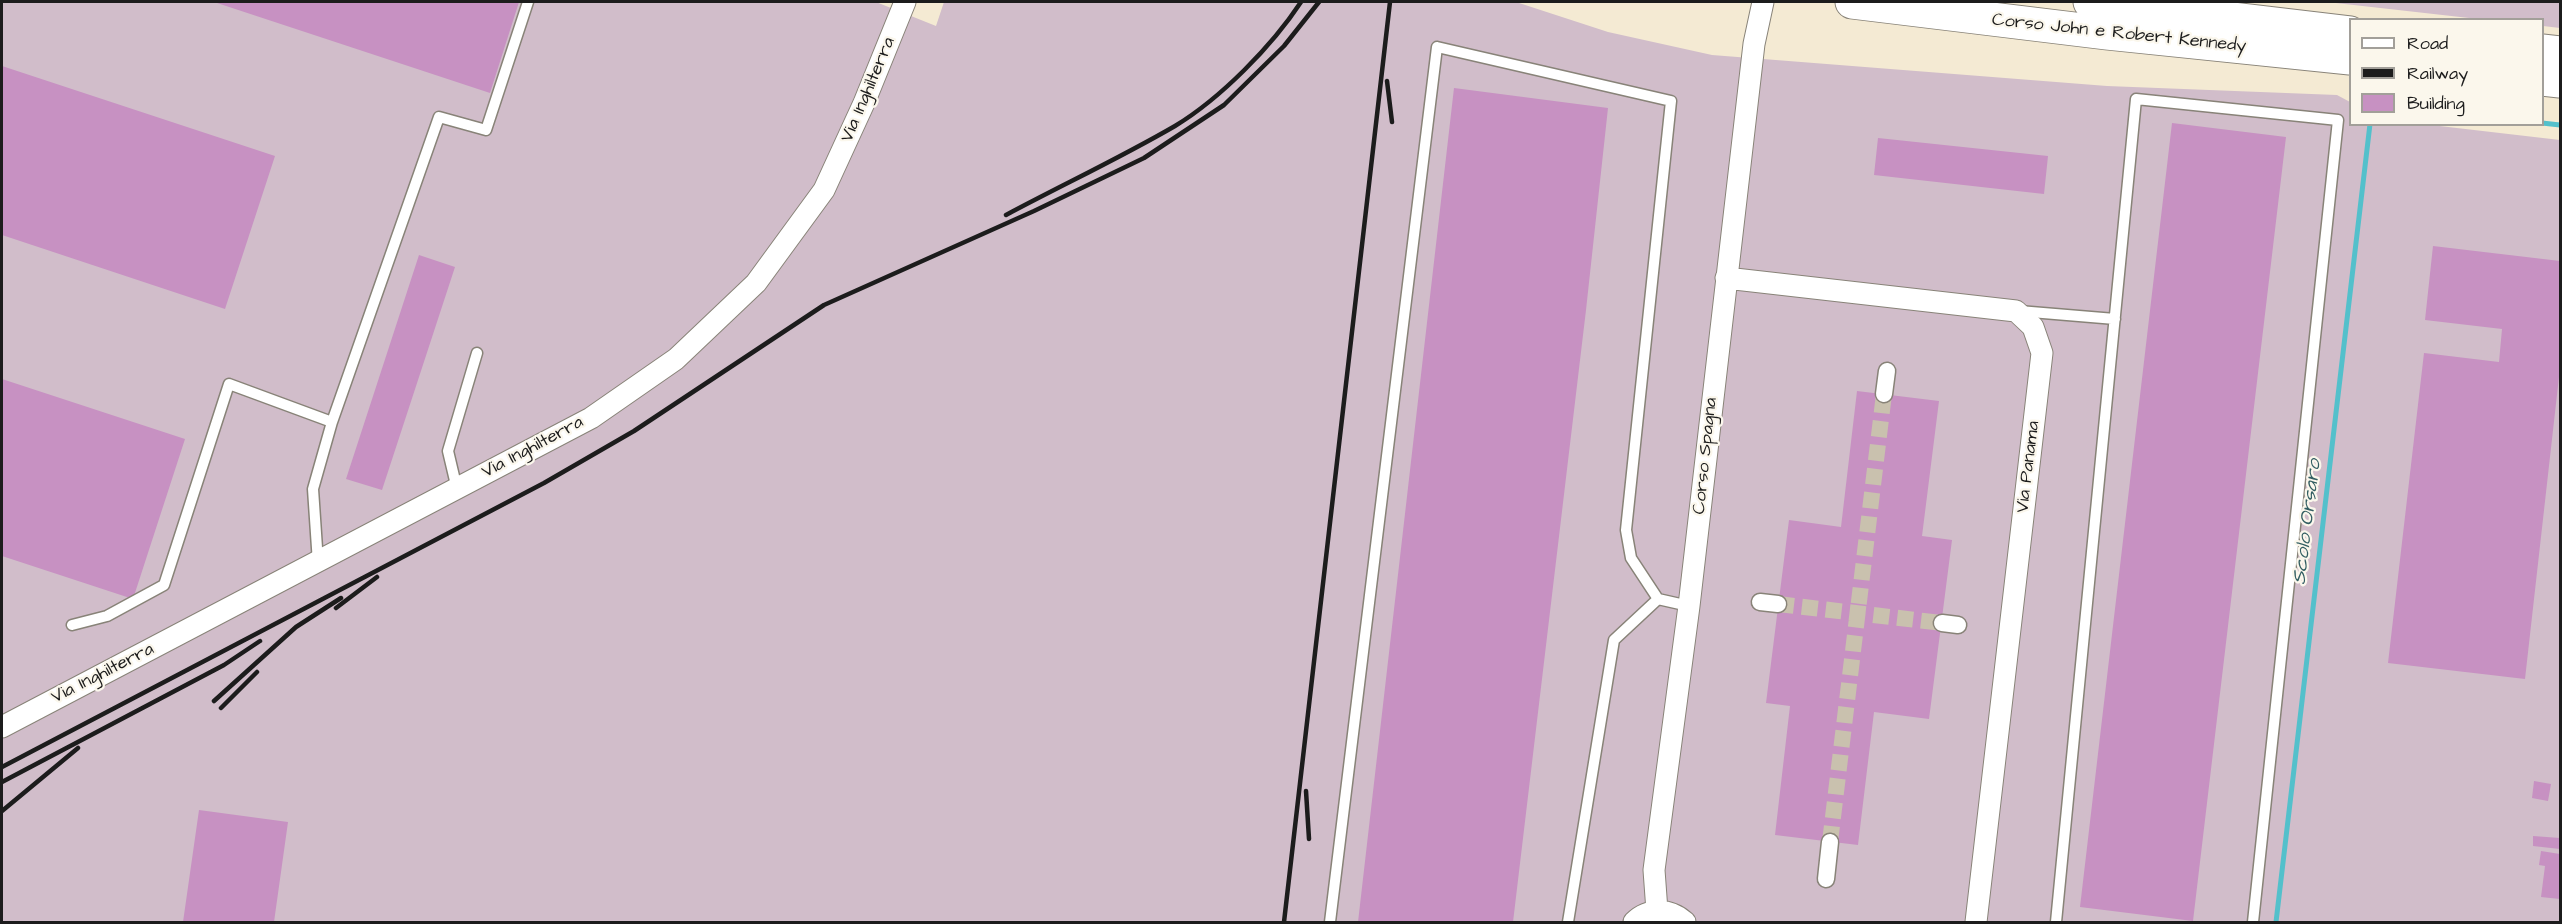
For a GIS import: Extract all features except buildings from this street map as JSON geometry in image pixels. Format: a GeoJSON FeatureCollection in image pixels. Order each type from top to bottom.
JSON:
{"type":"FeatureCollection","features":[{"type":"Feature","properties":{"kind":"highway","name":"Corso John e Robert Kennedy"},"geometry":{"type":"LineString","coordinates":[[1852,2],[2107,33],[2349,58]]}},
{"type":"Feature","properties":{"kind":"highway","name":"Corso John e Robert Kennedy"},"geometry":{"type":"LineString","coordinates":[[2090,2],[2349,33]]}},
{"type":"Feature","properties":{"kind":"highway"},"geometry":{"type":"LineString","coordinates":[[2544,51],[2560,53]]}},
{"type":"Feature","properties":{"kind":"highway"},"geometry":{"type":"LineString","coordinates":[[2544,79],[2560,81]]}},
{"type":"Feature","properties":{"kind":"street","name":"Via Inghilterra"},"geometry":{"type":"LineString","coordinates":[[5,721],[318,562],[591,418],[676,359],[756,283],[824,190],[864,103],[905,2]]}},
{"type":"Feature","properties":{"kind":"street","name":"Corso Spagna"},"geometry":{"type":"LineString","coordinates":[[1657,911],[1654,870],[1689,606],[1725,278],[1754,44],[1762,2]]}},
{"type":"Feature","properties":{"kind":"street"},"geometry":{"type":"LineString","coordinates":[[1725,278],[2016,311]]}},
{"type":"Feature","properties":{"kind":"street","name":"Via Panama"},"geometry":{"type":"LineString","coordinates":[[1976,922],[2043,353],[2033,327],[2016,311]]}},
{"type":"Feature","properties":{"kind":"street"},"geometry":{"type":"LineString","coordinates":[[1884,394],[1887,371]]}},
{"type":"Feature","properties":{"kind":"street"},"geometry":{"type":"LineString","coordinates":[[1760,602],[1778,604]]}},
{"type":"Feature","properties":{"kind":"street"},"geometry":{"type":"LineString","coordinates":[[1826,879],[1830,842]]}},
{"type":"Feature","properties":{"kind":"street"},"geometry":{"type":"LineString","coordinates":[[1634,922],[1639,917],[1657,911],[1665,911],[1685,922]]}},
{"type":"Feature","properties":{"kind":"lane"},"geometry":{"type":"LineString","coordinates":[[318,562],[313,489],[332,422],[440,117],[486,130],[528,2]]}},
{"type":"Feature","properties":{"kind":"lane"},"geometry":{"type":"LineString","coordinates":[[1330,922],[1437,46],[1671,101],[1626,530],[1631,558],[1658,599],[1689,606]]}},
{"type":"Feature","properties":{"kind":"lane"},"geometry":{"type":"LineString","coordinates":[[2056,922],[2136,99],[2338,120],[2253,922]]}},
{"type":"Feature","properties":{"kind":"lane"},"geometry":{"type":"LineString","coordinates":[[2016,311],[2115,319]]}},
{"type":"Feature","properties":{"kind":"lane"},"geometry":{"type":"LineString","coordinates":[[457,489],[448,451],[477,353]]}},
{"type":"Feature","properties":{"kind":"lane"},"geometry":{"type":"LineString","coordinates":[[72,625],[107,616],[164,585],[229,384],[332,422]]}},
{"type":"Feature","properties":{"kind":"lane"},"geometry":{"type":"LineString","coordinates":[[1568,922],[1614,640],[1658,599]]}},
{"type":"Feature","properties":{"kind":"shaded area"},"geometry":{"type":"Polygon","coordinates":[[[2,2],[876,2],[936,26],[944,2],[1516,2],[1608,32],[1712,55],[2107,86],[2337,95],[2349,101],[2349,126],[2440,126],[2560,140],[2560,922],[2,922],[2,2]]]}},
{"type":"Feature","properties":{"kind":"shaded area"},"geometry":{"type":"Polygon","coordinates":[[[2327,2],[2560,2],[2560,28],[2544,26],[2544,18],[2469,18],[2327,2]]]}},
{"type":"Feature","properties":{"kind":"waterway","name":"Scolo Orsaro"},"geometry":{"type":"LineString","coordinates":[[2544,123],[2560,125]]}},
{"type":"Feature","properties":{"kind":"waterway","name":"Scolo Orsaro"},"geometry":{"type":"LineString","coordinates":[[2276,922],[2370,126]]}},
{"type":"Feature","properties":{"kind":"tunnel"},"geometry":{"type":"LineString","coordinates":[[1830,842],[1884,394]]}},
{"type":"Feature","properties":{"kind":"tunnel"},"geometry":{"type":"LineString","coordinates":[[1778,604],[1942,623]]}},
{"type":"Feature","properties":{"kind":"railway"},"geometry":{"type":"LineString","coordinates":[[1006,215],[1133,149],[1192,114],[1227,86],[1261,53],[1301,2]]}},
{"type":"Feature","properties":{"kind":"railway"},"geometry":{"type":"LineString","coordinates":[[2,767],[544,483],[634,431],[824,305],[1034,211],[1144,158],[1224,105],[1284,46],[1319,2]]}},
{"type":"Feature","properties":{"kind":"railway"},"geometry":{"type":"LineString","coordinates":[[1284,922],[1390,2]]}},
{"type":"Feature","properties":{"kind":"railway"},"geometry":{"type":"LineString","coordinates":[[1387,81],[1392,122]]}},
{"type":"Feature","properties":{"kind":"railway"},"geometry":{"type":"LineString","coordinates":[[336,608],[377,577]]}},
{"type":"Feature","properties":{"kind":"railway"},"geometry":{"type":"LineString","coordinates":[[214,701],[296,627],[341,598]]}},
{"type":"Feature","properties":{"kind":"railway"},"geometry":{"type":"LineString","coordinates":[[2,782],[224,665],[260,641]]}},
{"type":"Feature","properties":{"kind":"railway"},"geometry":{"type":"LineString","coordinates":[[221,708],[257,672]]}},
{"type":"Feature","properties":{"kind":"railway"},"geometry":{"type":"LineString","coordinates":[[2,811],[78,748]]}},
{"type":"Feature","properties":{"kind":"railway"},"geometry":{"type":"LineString","coordinates":[[1306,791],[1309,839]]}}]}
